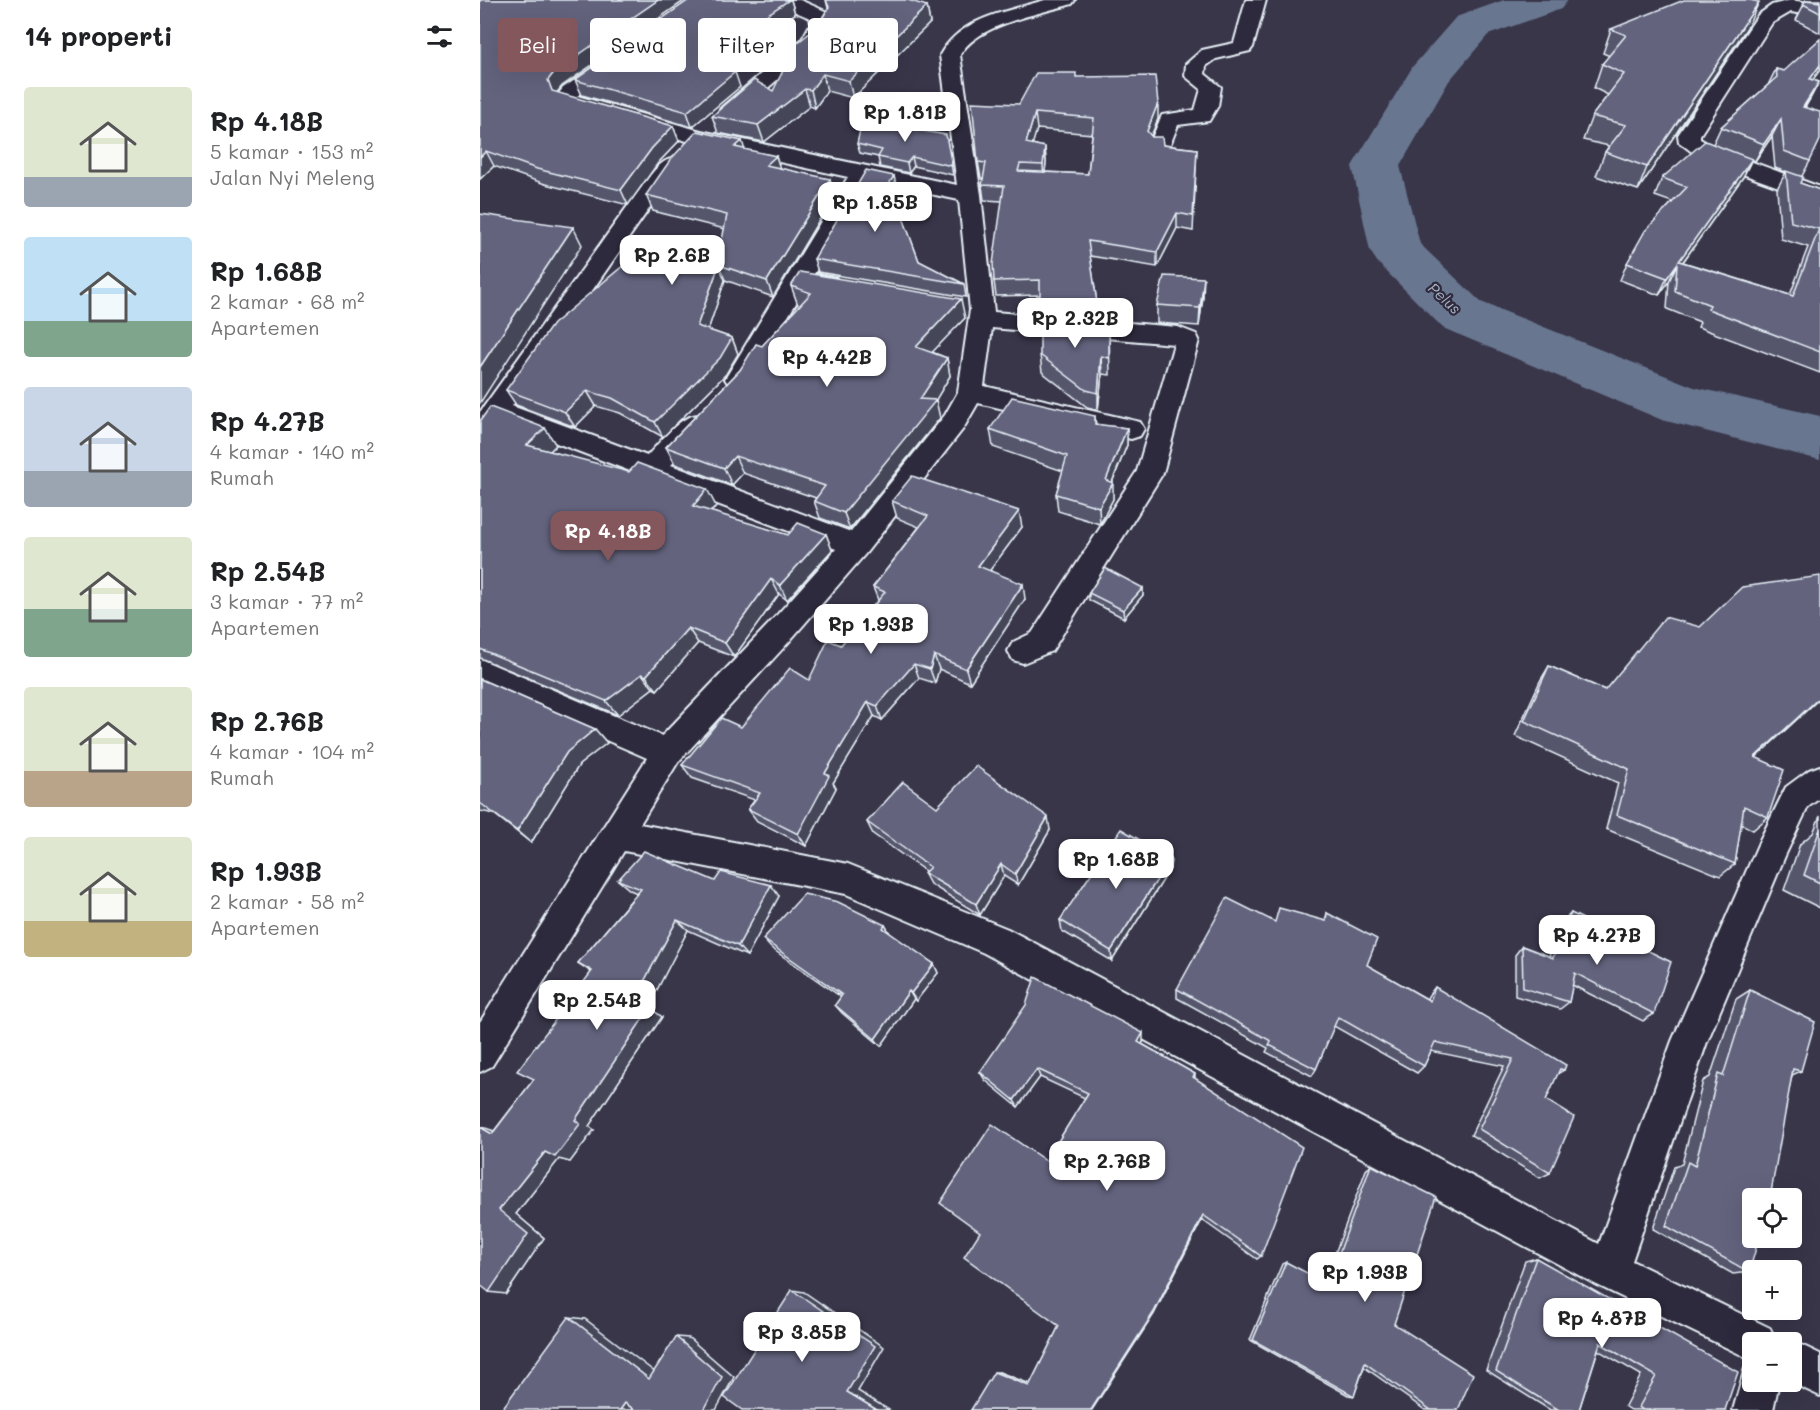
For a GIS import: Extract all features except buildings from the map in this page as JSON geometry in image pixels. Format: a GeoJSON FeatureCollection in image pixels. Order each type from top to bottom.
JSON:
{"type":"FeatureCollection","features":[{"type":"Feature","properties":{"kind":"street"},"geometry":{"type":"LineString","coordinates":[[480,432],[645,198],[697,137],[810,42],[817,33],[821,23],[818,15],[784,0]]}},
{"type":"Feature","properties":{"kind":"street"},"geometry":{"type":"LineString","coordinates":[[480,1054],[618,835],[649,745],[777,635],[842,540],[954,422],[971,392],[973,311],[960,193],[950,55],[956,44],[977,27],[1065,0]]}},
{"type":"Feature","properties":{"kind":"street"},"geometry":{"type":"LineString","coordinates":[[1160,145],[1169,120],[1202,116],[1205,112],[1210,102],[1211,87],[1194,76],[1196,64],[1209,54],[1243,47],[1256,0]]}},
{"type":"Feature","properties":{"kind":"street"},"geometry":{"type":"LineString","coordinates":[[1820,10],[1794,2],[1779,8],[1765,19],[1689,135],[1690,142],[1709,154],[1820,195]]}},
{"type":"Feature","properties":{"kind":"street"},"geometry":{"type":"LineString","coordinates":[[599,72],[570,92],[567,100],[697,137],[861,174],[960,193]]}},
{"type":"Feature","properties":{"kind":"street"},"geometry":{"type":"LineString","coordinates":[[652,467],[717,402],[755,354],[861,174]]}},
{"type":"Feature","properties":{"kind":"street"},"geometry":{"type":"LineString","coordinates":[[799,279],[856,288]]}},
{"type":"Feature","properties":{"kind":"street"},"geometry":{"type":"LineString","coordinates":[[973,311],[1178,336],[1187,340],[1150,473],[1042,642],[1023,651]]}},
{"type":"Feature","properties":{"kind":"street"},"geometry":{"type":"LineString","coordinates":[[971,392],[1131,429]]}},
{"type":"Feature","properties":{"kind":"street"},"geometry":{"type":"LineString","coordinates":[[497,410],[842,540]]}},
{"type":"Feature","properties":{"kind":"street"},"geometry":{"type":"LineString","coordinates":[[480,672],[649,745]]}},
{"type":"Feature","properties":{"kind":"street"},"geometry":{"type":"LineString","coordinates":[[1609,1270],[1690,1041],[1771,851],[1797,797],[1820,780]]}},
{"type":"Feature","properties":{"kind":"street"},"geometry":{"type":"LineString","coordinates":[[618,835],[848,879],[996,941],[1609,1270],[1742,1335]]}},
{"type":"Feature","properties":{"kind":"street"},"geometry":{"type":"LineString","coordinates":[[1802,1366],[1820,1376]]}},
{"type":"Feature","properties":{"kind":"street"},"geometry":{"type":"LineString","coordinates":[[1753,1410],[1757,1392]]}},
{"type":"Feature","properties":{"kind":"waterway","name":"Pelus"},"geometry":{"type":"LineString","coordinates":[[1546,0],[1472,26],[1429,76],[1376,166],[1396,251],[1462,315],[1682,405],[1820,438]]}}]}
